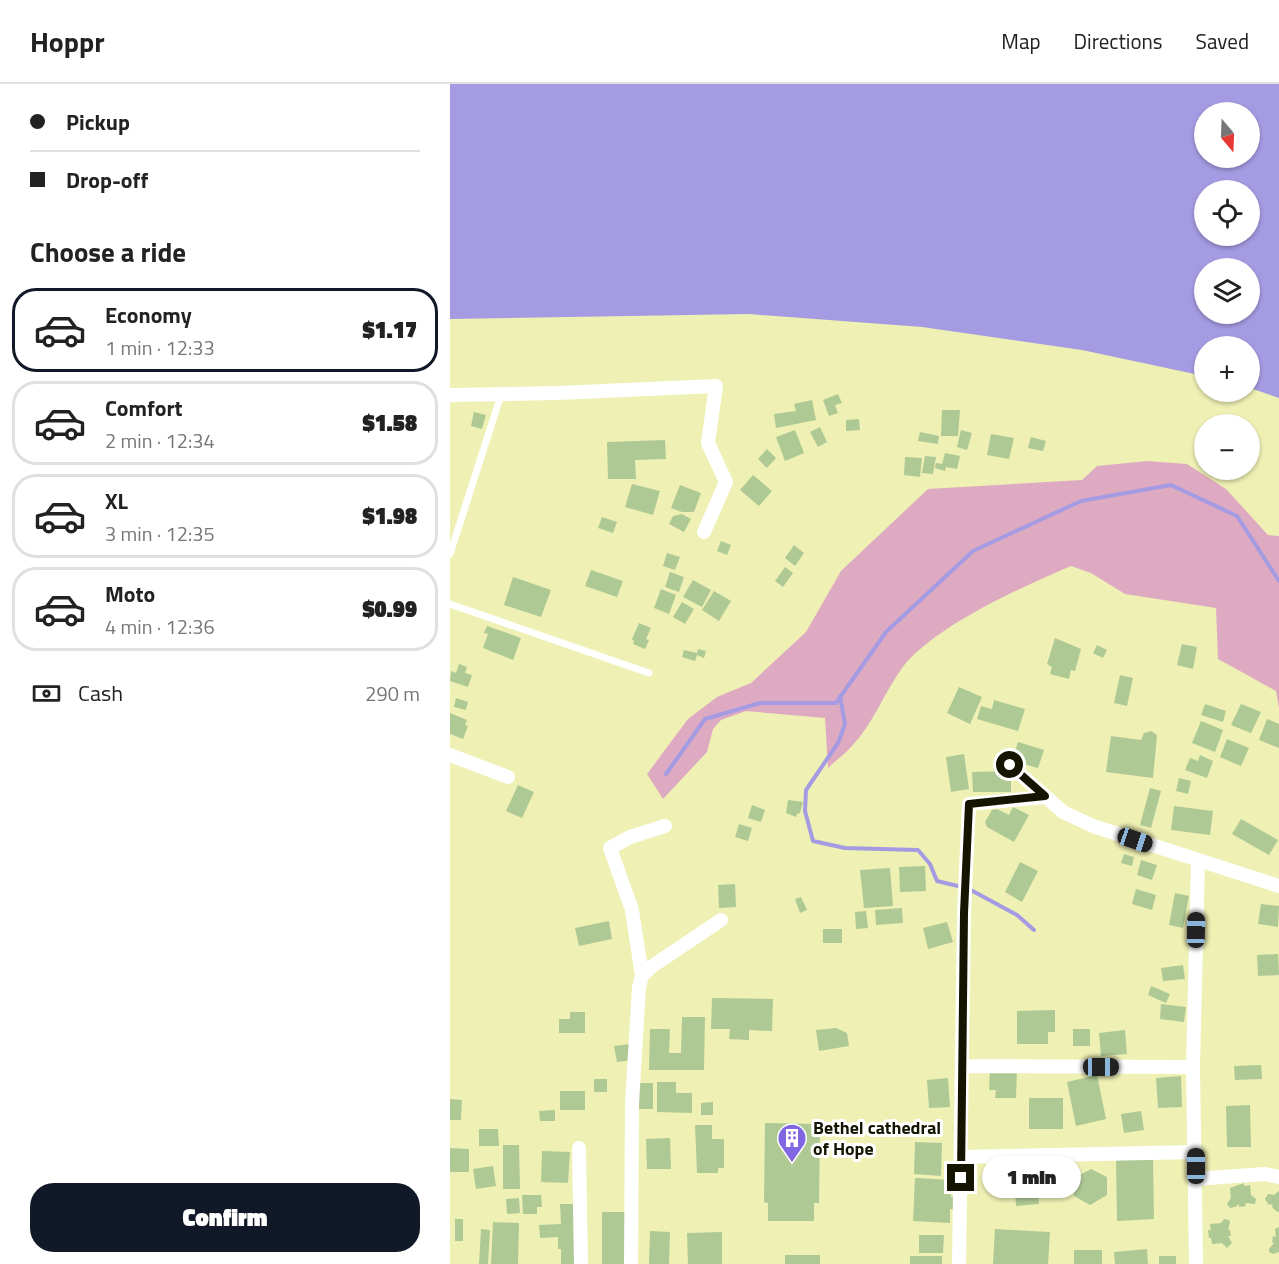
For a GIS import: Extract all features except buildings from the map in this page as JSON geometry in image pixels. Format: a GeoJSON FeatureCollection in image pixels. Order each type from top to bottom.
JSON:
{"type":"FeatureCollection","features":[{"type":"Feature","properties":{"kind":"street"},"geometry":{"type":"LineString","coordinates":[[450,395],[716,386],[708,443],[726,482],[705,532]]}},
{"type":"Feature","properties":{"kind":"street"},"geometry":{"type":"LineString","coordinates":[[450,755],[508,777]]}},
{"type":"Feature","properties":{"kind":"street"},"geometry":{"type":"LineString","coordinates":[[1010,765],[1063,812],[1093,826],[1279,886]]}},
{"type":"Feature","properties":{"kind":"street"},"geometry":{"type":"LineString","coordinates":[[959,1264],[964,913],[969,804],[1045,796]]}},
{"type":"Feature","properties":{"kind":"street"},"geometry":{"type":"LineString","coordinates":[[631,1264],[632,1104],[639,987],[642,976],[632,910],[610,848],[630,837],[665,826]]}},
{"type":"Feature","properties":{"kind":"street"},"geometry":{"type":"LineString","coordinates":[[1196,1264],[1193,1067],[1198,861]]}},
{"type":"Feature","properties":{"kind":"street"},"geometry":{"type":"LineString","coordinates":[[642,976],[651,967],[721,920]]}},
{"type":"Feature","properties":{"kind":"street"},"geometry":{"type":"LineString","coordinates":[[962,1066],[1193,1067]]}},
{"type":"Feature","properties":{"kind":"street"},"geometry":{"type":"LineString","coordinates":[[579,1148],[581,1264]]}},
{"type":"Feature","properties":{"kind":"street"},"geometry":{"type":"LineString","coordinates":[[962,1157],[1196,1152]]}},
{"type":"Feature","properties":{"kind":"street"},"geometry":{"type":"LineString","coordinates":[[1196,1179],[1266,1174],[1279,1177]]}},
{"type":"Feature","properties":{"kind":"lane"},"geometry":{"type":"LineString","coordinates":[[450,554],[501,395]]}},
{"type":"Feature","properties":{"kind":"lane"},"geometry":{"type":"LineString","coordinates":[[450,604],[649,673]]}},
{"type":"Feature","properties":{"kind":"shaded area"},"geometry":{"type":"Polygon","coordinates":[[[450,84],[1279,84],[1279,398],[1260,391],[1260,336],[1194,336],[1194,374],[1082,350],[922,327],[749,314],[450,319],[450,84]]]}},
{"type":"Feature","properties":{"kind":"shaded area"},"geometry":{"type":"Polygon","coordinates":[[[1147,461],[1187,464],[1194,468],[1194,480],[1212,480],[1226,489],[1268,535],[1279,536],[1279,708],[1276,691],[1218,659],[1216,608],[1125,594],[1091,573],[1071,566],[980,609],[935,637],[916,652],[902,668],[859,737],[828,768],[825,718],[746,711],[721,720],[713,729],[707,752],[663,799],[647,774],[688,719],[717,697],[751,683],[806,632],[841,571],[928,489],[1082,480],[1097,466],[1147,461]]]}},
{"type":"Feature","properties":{"kind":"waterway"},"geometry":{"type":"LineString","coordinates":[[666,774],[705,719],[760,703],[836,703],[886,632],[973,551],[1081,501],[1171,485],[1237,516],[1279,581]]}},
{"type":"Feature","properties":{"kind":"waterway"},"geometry":{"type":"LineString","coordinates":[[840,696],[845,724],[838,743],[806,790],[805,811],[813,841],[845,848],[918,850],[930,864],[937,881],[962,887]]}},
{"type":"Feature","properties":{"kind":"waterway"},"geometry":{"type":"LineString","coordinates":[[969,889],[1017,915],[1034,930]]}},
{"type":"Feature","properties":{"kind":"place","name":"Bethel cathedral of Hope"},"geometry":{"type":"Point","coordinates":[792,1164]}},
{"type":"Feature","properties":{"kind":"route"},"geometry":{"type":"LineString","coordinates":[[961,1178],[964,913],[969,804],[1045,796],[1010,765]]}}]}
